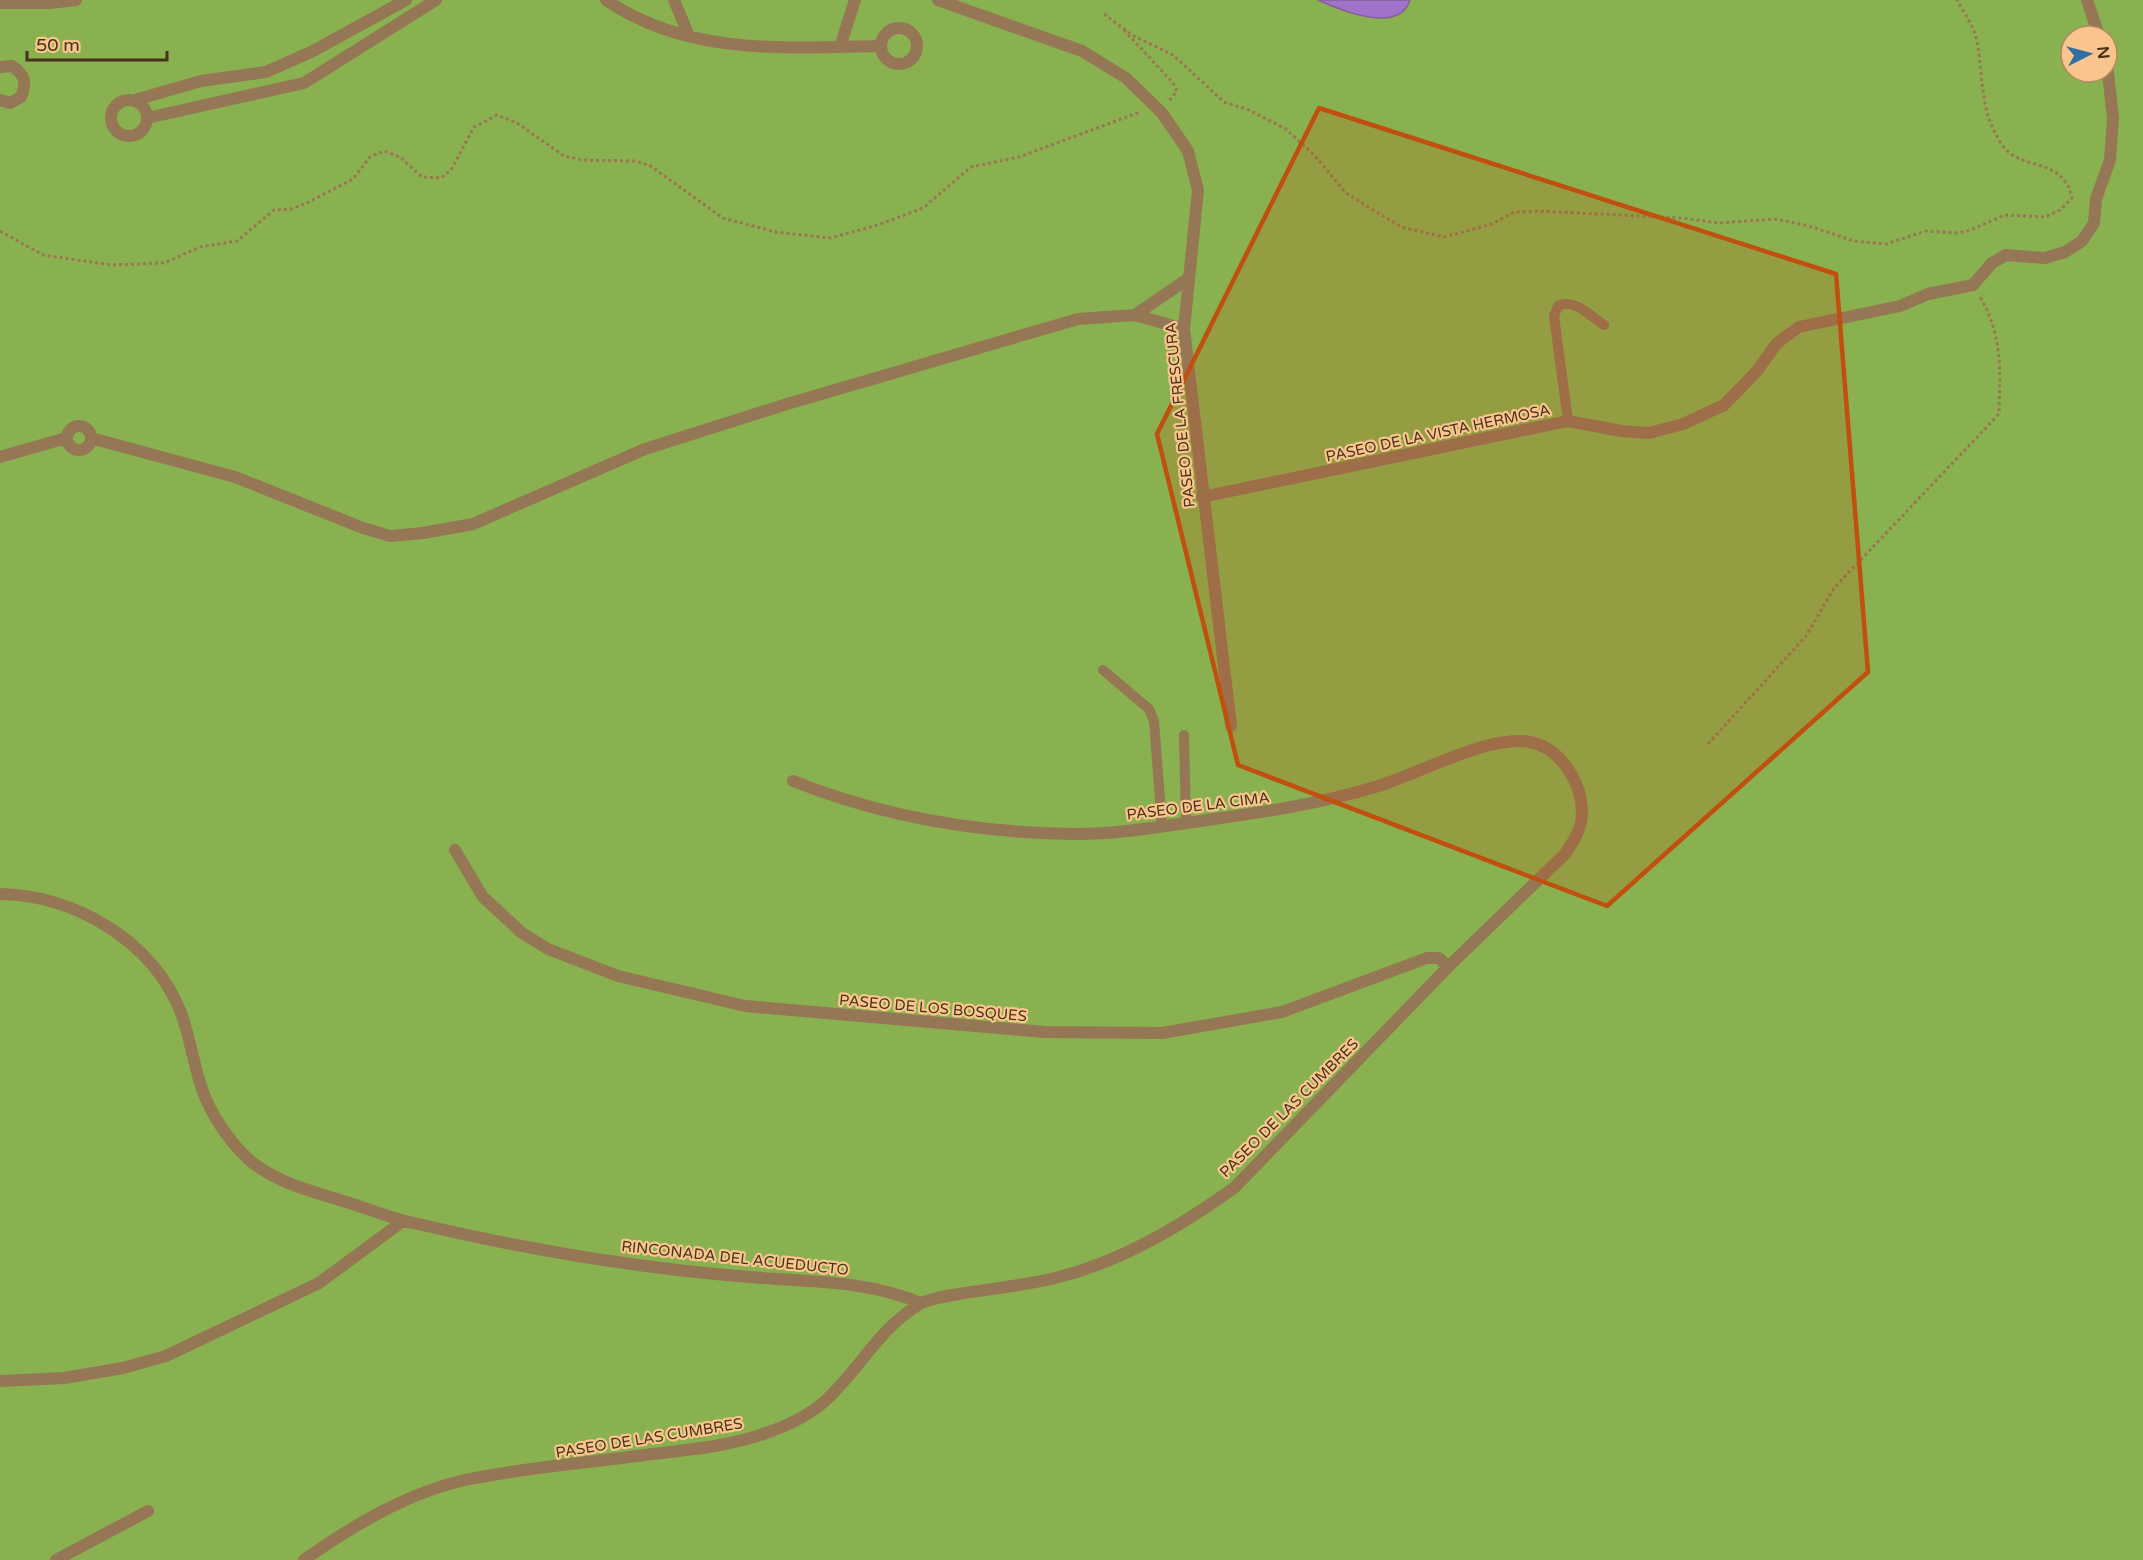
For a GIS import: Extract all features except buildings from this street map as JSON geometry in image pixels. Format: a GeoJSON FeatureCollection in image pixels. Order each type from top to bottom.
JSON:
{"type":"FeatureCollection","features":[{"type":"Feature","properties":{"kind":"street"},"geometry":{"type":"LineString","coordinates":[[0,3],[49,3],[76,0]]}},
{"type":"Feature","properties":{"kind":"street"},"geometry":{"type":"LineString","coordinates":[[135,100],[144,107],[147,118],[144,129],[134,136],[123,136],[114,129],[110,118],[114,107],[123,100],[135,100],[201,81],[272,69],[314,51],[406,0]]}},
{"type":"Feature","properties":{"kind":"street"},"geometry":{"type":"LineString","coordinates":[[147,118],[278,91],[304,83],[436,0]]}},
{"type":"Feature","properties":{"kind":"street"},"geometry":{"type":"LineString","coordinates":[[606,0],[663,30],[721,45],[880,46]]}},
{"type":"Feature","properties":{"kind":"street"},"geometry":{"type":"LineString","coordinates":[[674,0],[689,36]]}},
{"type":"Feature","properties":{"kind":"street"},"geometry":{"type":"LineString","coordinates":[[840,47],[855,0]]}},
{"type":"Feature","properties":{"kind":"street","name":"PASEO DE LA FRESCURA"},"geometry":{"type":"LineString","coordinates":[[938,0],[1082,51],[1126,78],[1157,108],[1188,151],[1198,189],[1184,329],[1231,726]]}},
{"type":"Feature","properties":{"kind":"street"},"geometry":{"type":"LineString","coordinates":[[2087,0],[2095,24]]}},
{"type":"Feature","properties":{"kind":"street"},"geometry":{"type":"LineString","coordinates":[[0,67],[12,66],[22,73],[26,86],[21,97],[10,103],[0,100]]}},
{"type":"Feature","properties":{"kind":"street"},"geometry":{"type":"LineString","coordinates":[[272,69],[278,91]]}},
{"type":"Feature","properties":{"kind":"street"},"geometry":{"type":"LineString","coordinates":[[1973,285],[1992,263],[2006,255],[2045,258],[2065,252],[2082,241],[2094,223],[2096,199],[2110,160],[2113,118],[2109,84]]}},
{"type":"Feature","properties":{"kind":"street"},"geometry":{"type":"LineString","coordinates":[[1135,315],[1189,278]]}},
{"type":"Feature","properties":{"kind":"street","name":"PASEO DE LA VISTA HERMOSA"},"geometry":{"type":"LineString","coordinates":[[1203,497],[1568,421],[1621,431],[1648,433],[1683,424],[1724,405],[1757,371],[1777,343],[1799,327],[1900,306],[1928,294],[1973,285]]}},
{"type":"Feature","properties":{"kind":"street"},"geometry":{"type":"LineString","coordinates":[[0,457],[66,438],[71,428],[82,426],[87,428],[91,438],[235,477],[363,528],[390,536],[423,533],[473,524],[645,449],[787,404],[1078,319],[1135,315],[1184,329]]}},
{"type":"Feature","properties":{"kind":"street","name":"PASEO DE LA CIMA"},"geometry":{"type":"LineString","coordinates":[[794,781],[877,810],[945,823],[1077,834],[1279,811],[1365,790],[1484,746],[1511,740],[1531,742],[1560,758],[1579,791]]}},
{"type":"Feature","properties":{"kind":"street","name":"PASEO DE LAS CUMBRES"},"geometry":{"type":"LineString","coordinates":[[304,1560],[333,1539],[382,1512],[426,1493],[465,1480],[674,1451],[766,1433],[802,1418],[824,1402],[842,1384],[872,1345],[921,1303],[1054,1278],[1104,1263],[1154,1240],[1198,1214],[1234,1188],[1448,967],[1565,854],[1578,834],[1582,814],[1579,791]]}},
{"type":"Feature","properties":{"kind":"street","name":"PASEO DE LOS BOSQUES"},"geometry":{"type":"LineString","coordinates":[[455,850],[483,897],[522,933],[548,949],[618,976],[745,1006],[1045,1032],[1162,1033],[1282,1012],[1427,958],[1439,958],[1448,967]]}},
{"type":"Feature","properties":{"kind":"street","name":"RINCONADA DEL ACUEDUCTO"},"geometry":{"type":"LineString","coordinates":[[0,894],[53,902],[85,913],[125,938],[157,971],[180,1012],[205,1098],[230,1137],[256,1165],[290,1186],[403,1221],[630,1265],[848,1284],[894,1291],[921,1303]]}},
{"type":"Feature","properties":{"kind":"street"},"geometry":{"type":"LineString","coordinates":[[0,1381],[64,1378],[123,1368],[166,1356],[319,1283],[403,1221]]}},
{"type":"Feature","properties":{"kind":"street"},"geometry":{"type":"LineString","coordinates":[[56,1560],[148,1511]]}},
{"type":"Feature","properties":{"kind":"lane"},"geometry":{"type":"LineString","coordinates":[[1568,421],[1566,386],[1554,316],[1558,306],[1566,303],[1575,304],[1604,325]]}},
{"type":"Feature","properties":{"kind":"lane"},"geometry":{"type":"LineString","coordinates":[[1103,670],[1149,708],[1152,715],[1162,826]]}},
{"type":"Feature","properties":{"kind":"lane"},"geometry":{"type":"LineString","coordinates":[[1184,735],[1186,823]]}},
{"type":"Feature","properties":{"kind":"path"},"geometry":{"type":"LineString","coordinates":[[1104,15],[1124,30],[1173,56],[1224,102],[1249,110],[1286,129],[1315,156],[1346,193],[1401,227],[1444,237],[1492,224],[1514,212],[1538,211],[1681,218],[1719,223],[1776,219],[1809,226],[1854,241],[1886,244],[1926,231],[1957,233],[1971,230],[2004,214],[2045,217],[2060,210],[2072,198],[2069,184],[2058,173],[2005,149],[1994,132],[1986,116],[1977,39],[1957,0]]}},
{"type":"Feature","properties":{"kind":"path"},"geometry":{"type":"LineString","coordinates":[[0,231],[43,255],[112,265],[164,263],[200,247],[237,241],[274,210],[307,203],[353,179],[370,157],[384,151],[400,157],[422,177],[441,178],[451,170],[474,127],[496,115],[517,123],[564,156],[583,160],[634,161],[649,165],[723,218],[775,232],[830,238],[922,208],[971,167],[1019,157],[1125,116],[1157,108],[1172,100],[1177,92],[1173,83],[1124,30]]}},
{"type":"Feature","properties":{"kind":"path"},"geometry":{"type":"LineString","coordinates":[[1708,744],[1806,636],[1834,588],[1999,414],[1998,347],[1992,318],[1973,285]]}},
{"type":"Feature","properties":{"kind":"highlighted area"},"geometry":{"type":"Polygon","coordinates":[[[1319,108],[1836,274],[1868,672],[1607,906],[1238,765],[1157,434],[1319,108]]]}},
{"type":"Feature","properties":{"kind":"green space"},"geometry":{"type":"Polygon","coordinates":[[[0,0],[2143,0],[2143,1560],[0,1560],[0,0]]]}},
{"type":"Feature","properties":{"kind":"shaded area"},"geometry":{"type":"Polygon","coordinates":[[[1318,0],[1410,0],[1404,10],[1394,16],[1382,18],[1354,14],[1318,0]]]}}]}
